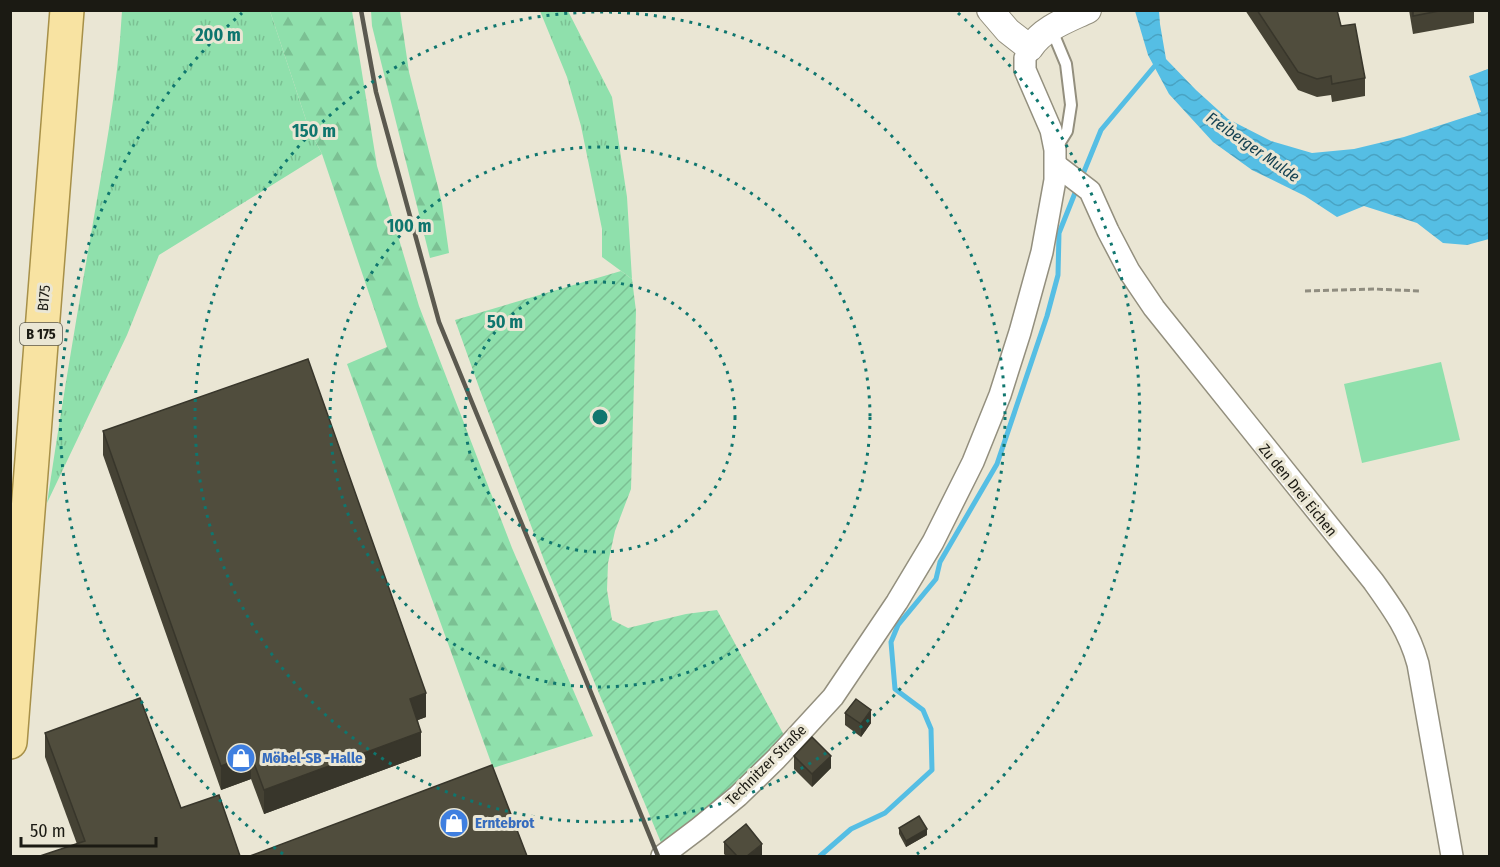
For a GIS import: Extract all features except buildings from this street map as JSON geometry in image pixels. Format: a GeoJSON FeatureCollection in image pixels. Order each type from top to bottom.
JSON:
{"type":"FeatureCollection","features":[{"type":"Feature","properties":{"kind":"main road","name":"B175"},"geometry":{"type":"LineString","coordinates":[[10,742],[67,10]]}},
{"type":"Feature","properties":{"kind":"street"},"geometry":{"type":"LineString","coordinates":[[990,10],[1008,31],[1030,48]]}},
{"type":"Feature","properties":{"kind":"street"},"geometry":{"type":"LineString","coordinates":[[1055,158],[1051,130],[1025,70],[1025,58],[1036,39],[1051,28],[1082,13]]}},
{"type":"Feature","properties":{"kind":"street","name":"Zu den Drei Eichen"},"geometry":{"type":"LineString","coordinates":[[1055,158],[1082,186],[1129,271],[1154,308],[1373,581],[1403,625],[1413,645],[1418,664],[1452,856]]}},
{"type":"Feature","properties":{"kind":"street","name":"Technitzer Straße"},"geometry":{"type":"LineString","coordinates":[[663,856],[738,796],[776,759],[833,697],[897,602],[933,542],[973,462],[1000,394],[1042,252],[1055,180],[1055,158]]}},
{"type":"Feature","properties":{"kind":"lane"},"geometry":{"type":"LineString","coordinates":[[1051,28],[1066,64],[1071,105],[1067,131],[1055,158]]}},
{"type":"Feature","properties":{"kind":"path"},"geometry":{"type":"LineString","coordinates":[[1305,291],[1374,289],[1421,291]]}},
{"type":"Feature","properties":{"kind":"green space"},"geometry":{"type":"Polygon","coordinates":[[[122,11],[270,11],[309,129],[322,154],[159,255],[127,335],[47,503],[109,129],[122,11]]]}},
{"type":"Feature","properties":{"kind":"green space"},"geometry":{"type":"Polygon","coordinates":[[[270,11],[352,11],[377,166],[419,306],[512,548],[593,736],[493,768],[347,364],[387,347],[322,154],[309,129],[270,11]]]}},
{"type":"Feature","properties":{"kind":"green space"},"geometry":{"type":"Polygon","coordinates":[[[371,11],[400,11],[409,72],[442,203],[449,253],[430,258],[372,26],[371,11]]]}},
{"type":"Feature","properties":{"kind":"green space"},"geometry":{"type":"Polygon","coordinates":[[[540,11],[568,11],[612,97],[627,197],[632,279],[602,257],[602,229],[581,126],[567,77],[540,11]]]}},
{"type":"Feature","properties":{"kind":"green space"},"geometry":{"type":"Polygon","coordinates":[[[621,271],[632,279],[636,311],[631,489],[615,531],[608,563],[607,590],[612,620],[628,628],[686,614],[717,610],[785,737],[662,845],[547,568],[455,320],[621,271]]]}},
{"type":"Feature","properties":{"kind":"green space"},"geometry":{"type":"Polygon","coordinates":[[[1441,362],[1460,440],[1362,463],[1344,384],[1441,362]]]}},
{"type":"Feature","properties":{"kind":"water","name":"Freiberger Mulde"},"geometry":{"type":"Polygon","coordinates":[[[1135,11],[1159,11],[1166,59],[1228,119],[1271,141],[1312,153],[1354,149],[1404,137],[1481,112],[1469,76],[1488,69],[1490,74],[1489,239],[1467,245],[1443,243],[1417,223],[1364,206],[1337,217],[1305,196],[1252,170],[1213,142],[1169,94],[1148,55],[1135,11]]]}},
{"type":"Feature","properties":{"kind":"waterway"},"geometry":{"type":"LineString","coordinates":[[1081,179],[1101,130],[1158,62]]}},
{"type":"Feature","properties":{"kind":"waterway"},"geometry":{"type":"LineString","coordinates":[[820,856],[851,829],[885,813],[932,770],[931,729],[923,710],[895,689],[891,642],[898,625],[936,579],[940,562],[997,464],[1047,316],[1058,275],[1059,233],[1077,188]]}},
{"type":"Feature","properties":{"kind":"railway"},"geometry":{"type":"LineString","coordinates":[[361,10],[376,92],[439,322],[658,856]]}},
{"type":"Feature","properties":{"kind":"place","name":"Möbel-SB -Halle"},"geometry":{"type":"Point","coordinates":[241,758]}},
{"type":"Feature","properties":{"kind":"place","name":"Erntebrot"},"geometry":{"type":"Point","coordinates":[454,823]}}]}
